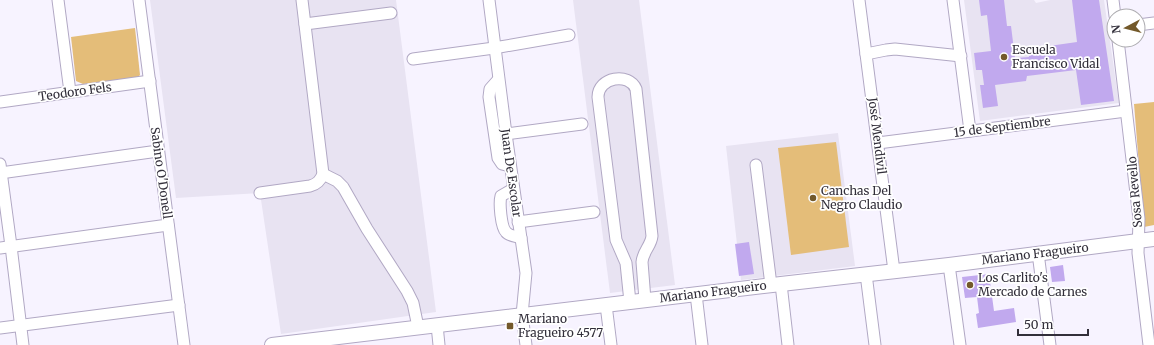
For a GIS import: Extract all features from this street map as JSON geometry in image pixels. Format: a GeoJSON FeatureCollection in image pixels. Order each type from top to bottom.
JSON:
{"type":"FeatureCollection","features":[{"type":"Feature","properties":{"kind":"main road","name":"Mariano Fragueiro"},"geometry":{"type":"LineString","coordinates":[[272,345],[776,284],[949,265],[1154,239]]}},
{"type":"Feature","properties":{"kind":"street"},"geometry":{"type":"LineString","coordinates":[[58,0],[70,92]]}},
{"type":"Feature","properties":{"kind":"street","name":"Sabino O'Donell"},"geometry":{"type":"LineString","coordinates":[[139,0],[184,345]]}},
{"type":"Feature","properties":{"kind":"street"},"geometry":{"type":"LineString","coordinates":[[260,193],[310,186],[316,184],[323,174],[302,0]]}},
{"type":"Feature","properties":{"kind":"street","name":"Juan De Escolar"},"geometry":{"type":"LineString","coordinates":[[488,0],[513,189],[526,273],[522,315],[526,345]]}},
{"type":"Feature","properties":{"kind":"street","name":"José Mendivil"},"geometry":{"type":"LineString","coordinates":[[859,0],[894,271]]}},
{"type":"Feature","properties":{"kind":"street"},"geometry":{"type":"LineString","coordinates":[[953,0],[970,131]]}},
{"type":"Feature","properties":{"kind":"street"},"geometry":{"type":"LineString","coordinates":[[305,24],[391,13]]}},
{"type":"Feature","properties":{"kind":"street"},"geometry":{"type":"LineString","coordinates":[[413,59],[494,48],[569,35]]}},
{"type":"Feature","properties":{"kind":"street","name":"Sosa Revello"},"geometry":{"type":"LineString","coordinates":[[1119,48],[1138,219],[1138,253],[1149,345]]}},
{"type":"Feature","properties":{"kind":"street"},"geometry":{"type":"LineString","coordinates":[[866,54],[895,49],[960,56]]}},
{"type":"Feature","properties":{"kind":"street"},"geometry":{"type":"LineString","coordinates":[[630,302],[626,263],[616,240],[598,97],[598,91],[605,82],[613,80],[621,79],[630,81],[636,89],[652,236],[651,241],[642,256],[645,300]]}},
{"type":"Feature","properties":{"kind":"street"},"geometry":{"type":"LineString","coordinates":[[498,80],[492,86],[489,97],[498,158],[502,164],[510,166]]}},
{"type":"Feature","properties":{"kind":"street","name":"Teodoro Fels"},"geometry":{"type":"LineString","coordinates":[[0,102],[150,82]]}},
{"type":"Feature","properties":{"kind":"street","name":"15 de Septiembre"},"geometry":{"type":"LineString","coordinates":[[878,143],[1126,111]]}},
{"type":"Feature","properties":{"kind":"street"},"geometry":{"type":"LineString","coordinates":[[506,134],[582,124]]}},
{"type":"Feature","properties":{"kind":"street"},"geometry":{"type":"LineString","coordinates":[[23,345],[21,326],[6,247],[0,170],[158,151]]}},
{"type":"Feature","properties":{"kind":"street"},"geometry":{"type":"LineString","coordinates":[[756,165],[788,345]]}},
{"type":"Feature","properties":{"kind":"street"},"geometry":{"type":"LineString","coordinates":[[323,174],[337,181],[343,187],[367,229],[407,291],[413,303],[418,327]]}},
{"type":"Feature","properties":{"kind":"street"},"geometry":{"type":"LineString","coordinates":[[513,189],[501,196],[499,201],[504,230],[508,234],[521,238]]}},
{"type":"Feature","properties":{"kind":"street"},"geometry":{"type":"LineString","coordinates":[[518,222],[594,212]]}},
{"type":"Feature","properties":{"kind":"street"},"geometry":{"type":"LineString","coordinates":[[6,247],[168,225]]}},
{"type":"Feature","properties":{"kind":"street"},"geometry":{"type":"LineString","coordinates":[[1038,253],[1050,345]]}},
{"type":"Feature","properties":{"kind":"street"},"geometry":{"type":"LineString","coordinates":[[624,258],[642,256]]}},
{"type":"Feature","properties":{"kind":"street"},"geometry":{"type":"LineString","coordinates":[[949,265],[960,345]]}},
{"type":"Feature","properties":{"kind":"street"},"geometry":{"type":"LineString","coordinates":[[866,274],[875,345]]}},
{"type":"Feature","properties":{"kind":"street"},"geometry":{"type":"LineString","coordinates":[[696,294],[702,345]]}},
{"type":"Feature","properties":{"kind":"street"},"geometry":{"type":"LineString","coordinates":[[0,328],[179,305]]}},
{"type":"Feature","properties":{"kind":"street"},"geometry":{"type":"LineString","coordinates":[[606,305],[611,345]]}},
{"type":"Feature","properties":{"kind":"street"},"geometry":{"type":"LineString","coordinates":[[437,325],[439,345]]}},
{"type":"Feature","properties":{"kind":"shaded area"},"geometry":{"type":"Polygon","coordinates":[[[150,0],[396,0],[436,312],[281,334],[260,193],[176,198],[150,0]]]}},
{"type":"Feature","properties":{"kind":"shaded area"},"geometry":{"type":"Polygon","coordinates":[[[573,0],[639,0],[675,285],[610,293],[573,0]]]}},
{"type":"Feature","properties":{"kind":"shaded area"},"geometry":{"type":"Polygon","coordinates":[[[964,0],[1034,0],[1036,3],[1050,0],[1104,0],[1106,14],[1106,48],[1111,48],[1119,103],[980,121],[964,0]]]}},
{"type":"Feature","properties":{"kind":"shaded area"},"geometry":{"type":"Polygon","coordinates":[[[135,28],[140,75],[137,78],[83,84],[76,81],[71,37],[135,28]]]}},
{"type":"Feature","properties":{"kind":"shaded area"},"geometry":{"type":"Polygon","coordinates":[[[1154,102],[1154,225],[1144,227],[1134,104],[1154,102]]]}},
{"type":"Feature","properties":{"kind":"shaded area","name":"Canchas Del Negro Claudio"},"geometry":{"type":"Polygon","coordinates":[[[838,133],[855,266],[741,280],[726,146],[838,133]]]}},
{"type":"Feature","properties":{"kind":"shaded area","name":"Canchas Del Negro Claudio"},"geometry":{"type":"Polygon","coordinates":[[[836,142],[849,247],[791,255],[778,148],[836,142]]]}},
{"type":"Feature","properties":{"kind":"building"},"geometry":{"type":"Polygon","coordinates":[[[979,0],[1004,0],[1007,26],[1011,26],[1015,58],[1029,57],[1028,49],[1077,42],[1072,0],[1099,0],[1114,101],[1081,105],[1076,70],[1027,76],[1026,81],[995,85],[998,106],[983,108],[980,85],[984,85],[982,70],[976,70],[974,53],[991,51],[987,15],[981,16],[979,0]]]}},
{"type":"Feature","properties":{"kind":"building"},"geometry":{"type":"Polygon","coordinates":[[[749,242],[754,274],[739,276],[735,244],[749,242]]]}},
{"type":"Feature","properties":{"kind":"building"},"geometry":{"type":"Polygon","coordinates":[[[1063,265],[1065,281],[1052,282],[1050,267],[1063,265]]]}},
{"type":"Feature","properties":{"kind":"building"},"geometry":{"type":"Polygon","coordinates":[[[989,274],[994,311],[1014,308],[1016,322],[978,328],[976,314],[979,313],[977,297],[965,298],[962,277],[989,274]]]}},
{"type":"Feature","properties":{"kind":"place","name":"Escuela Francisco Vidal"},"geometry":{"type":"Point","coordinates":[1004,57]}},
{"type":"Feature","properties":{"kind":"place","name":"Canchas Del Negro Claudio"},"geometry":{"type":"Point","coordinates":[813,198]}},
{"type":"Feature","properties":{"kind":"place","name":"Los Carlito's Mercado de Carnes"},"geometry":{"type":"Point","coordinates":[970,285]}},
{"type":"Feature","properties":{"kind":"place","name":"Mariano Fragueiro 4577"},"geometry":{"type":"Point","coordinates":[510,326]}}]}
